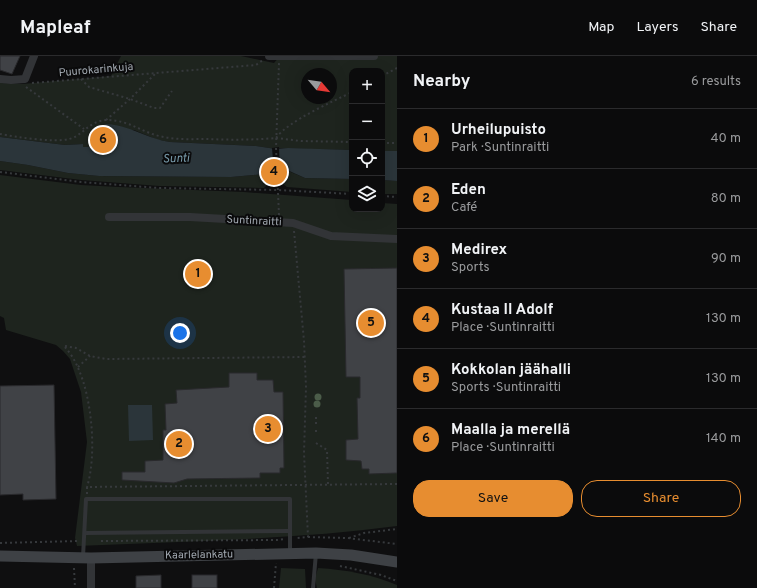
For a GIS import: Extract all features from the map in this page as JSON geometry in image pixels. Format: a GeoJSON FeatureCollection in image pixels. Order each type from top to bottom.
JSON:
{"type":"FeatureCollection","features":[{"type":"Feature","properties":{"kind":"main road","name":"Kaarlelankatu"},"geometry":{"type":"LineString","coordinates":[[0,556],[87,558],[316,553],[351,555],[397,562]]}},
{"type":"Feature","properties":{"kind":"street"},"geometry":{"type":"LineString","coordinates":[[0,79],[24,82],[34,56]]}},
{"type":"Feature","properties":{"kind":"street"},"geometry":{"type":"LineString","coordinates":[[270,56],[374,56]]}},
{"type":"Feature","properties":{"kind":"street","name":"Suntinraitti"},"geometry":{"type":"LineString","coordinates":[[108,217],[190,218],[293,223],[331,236],[397,239]]}},
{"type":"Feature","properties":{"kind":"street"},"geometry":{"type":"LineString","coordinates":[[87,558],[91,588]]}},
{"type":"Feature","properties":{"kind":"lane"},"geometry":{"type":"LineString","coordinates":[[87,558],[85,533],[86,499],[290,499],[290,554]]}},
{"type":"Feature","properties":{"kind":"lane"},"geometry":{"type":"LineString","coordinates":[[85,533],[290,531]]}},
{"type":"Feature","properties":{"kind":"lane"},"geometry":{"type":"LineString","coordinates":[[313,588],[316,553]]}},
{"type":"Feature","properties":{"kind":"path","name":"Puurokarinkuja"},"geometry":{"type":"LineString","coordinates":[[24,82],[256,65],[270,56]]}},
{"type":"Feature","properties":{"kind":"path"},"geometry":{"type":"LineString","coordinates":[[280,57],[276,148],[279,216],[286,216]]}},
{"type":"Feature","properties":{"kind":"path"},"geometry":{"type":"LineString","coordinates":[[385,74],[397,68]]}},
{"type":"Feature","properties":{"kind":"path"},"geometry":{"type":"LineString","coordinates":[[106,120],[156,73]]}},
{"type":"Feature","properties":{"kind":"path"},"geometry":{"type":"LineString","coordinates":[[81,79],[89,87],[154,108],[160,108],[172,91]]}},
{"type":"Feature","properties":{"kind":"path"},"geometry":{"type":"LineString","coordinates":[[24,82],[84,129]]}},
{"type":"Feature","properties":{"kind":"path"},"geometry":{"type":"LineString","coordinates":[[276,138],[281,131],[318,109],[349,94]]}},
{"type":"Feature","properties":{"kind":"path"},"geometry":{"type":"LineString","coordinates":[[0,134],[39,139],[70,139],[84,129],[106,120],[123,122],[137,126],[157,136],[177,139],[255,140],[276,138],[301,141],[349,142]]}},
{"type":"Feature","properties":{"kind":"path"},"geometry":{"type":"LineString","coordinates":[[385,143],[397,143]]}},
{"type":"Feature","properties":{"kind":"path"},"geometry":{"type":"LineString","coordinates":[[0,172],[81,182],[159,188],[278,190],[349,194]]}},
{"type":"Feature","properties":{"kind":"path"},"geometry":{"type":"LineString","coordinates":[[385,196],[397,197]]}},
{"type":"Feature","properties":{"kind":"path"},"geometry":{"type":"LineString","coordinates":[[294,230],[305,357],[304,453],[306,484]]}},
{"type":"Feature","properties":{"kind":"path"},"geometry":{"type":"LineString","coordinates":[[86,499],[92,454],[91,425],[86,391],[78,367],[65,346],[76,348],[90,356],[106,359],[305,357]]}},
{"type":"Feature","properties":{"kind":"path"},"geometry":{"type":"LineString","coordinates":[[78,367],[90,356]]}},
{"type":"Feature","properties":{"kind":"path"},"geometry":{"type":"LineString","coordinates":[[316,417],[316,426]]}},
{"type":"Feature","properties":{"kind":"path"},"geometry":{"type":"LineString","coordinates":[[316,430],[316,436]]}},
{"type":"Feature","properties":{"kind":"path"},"geometry":{"type":"LineString","coordinates":[[316,443],[327,450],[328,484]]}},
{"type":"Feature","properties":{"kind":"path"},"geometry":{"type":"LineString","coordinates":[[87,487],[397,484]]}},
{"type":"Feature","properties":{"kind":"path"},"geometry":{"type":"LineString","coordinates":[[347,538],[364,533],[397,529]]}},
{"type":"Feature","properties":{"kind":"path"},"geometry":{"type":"LineString","coordinates":[[308,537],[347,538],[397,544]]}},
{"type":"Feature","properties":{"kind":"path"},"geometry":{"type":"LineString","coordinates":[[274,588],[277,553]]}},
{"type":"Feature","properties":{"kind":"shaded area"},"geometry":{"type":"Polygon","coordinates":[[[121,56],[241,56],[274,63],[280,56],[397,56],[397,151],[385,151],[385,68],[349,68],[349,150],[269,148],[256,146],[170,142],[158,140],[134,130],[98,130],[96,147],[83,147],[82,144],[65,145],[0,137],[0,83],[22,84],[111,76],[121,56]]]}},
{"type":"Feature","properties":{"kind":"shaded area"},"geometry":{"type":"Polygon","coordinates":[[[0,161],[68,173],[99,176],[231,177],[266,174],[272,170],[272,175],[270,182],[264,188],[159,186],[81,180],[0,170],[0,161]]]}},
{"type":"Feature","properties":{"kind":"shaded area"},"geometry":{"type":"Polygon","coordinates":[[[281,170],[286,170],[305,178],[349,179],[349,192],[287,187],[281,180],[281,170]]]}},
{"type":"Feature","properties":{"kind":"shaded area"},"geometry":{"type":"Polygon","coordinates":[[[0,175],[81,185],[244,192],[349,200],[349,212],[385,212],[385,203],[397,204],[397,526],[357,531],[277,537],[77,546],[75,538],[87,442],[81,392],[70,359],[56,345],[6,330],[4,318],[0,316],[0,175]]]}},
{"type":"Feature","properties":{"kind":"shaded area"},"geometry":{"type":"Polygon","coordinates":[[[385,180],[397,181],[397,194],[385,194],[385,180]]]}},
{"type":"Feature","properties":{"kind":"shaded area"},"geometry":{"type":"Polygon","coordinates":[[[281,568],[305,569],[306,588],[279,588],[281,568]]]}},
{"type":"Feature","properties":{"kind":"shaded area"},"geometry":{"type":"Polygon","coordinates":[[[318,568],[368,575],[397,585],[397,588],[317,588],[315,579],[318,568]]]}},
{"type":"Feature","properties":{"kind":"water","name":"Sunti"},"geometry":{"type":"Polygon","coordinates":[[[102,125],[114,125],[131,129],[154,138],[170,142],[256,146],[276,149],[349,150],[349,179],[305,178],[287,170],[277,169],[266,174],[231,177],[99,176],[68,173],[0,161],[0,137],[65,145],[83,144],[83,147],[95,147],[98,130],[102,125]]]}},
{"type":"Feature","properties":{"kind":"water"},"geometry":{"type":"Polygon","coordinates":[[[385,151],[397,151],[397,181],[385,180],[385,151]]]}},
{"type":"Feature","properties":{"kind":"water"},"geometry":{"type":"Polygon","coordinates":[[[128,405],[152,405],[153,440],[129,441],[128,405]]]}},
{"type":"Feature","properties":{"kind":"pier"},"geometry":{"type":"Polygon","coordinates":[[[279,147],[280,171],[274,172],[272,148],[279,147]]]}},
{"type":"Feature","properties":{"kind":"building"},"geometry":{"type":"Polygon","coordinates":[[[0,56],[20,56],[12,74],[0,70],[0,56]]]}},
{"type":"Feature","properties":{"kind":"building"},"geometry":{"type":"Polygon","coordinates":[[[397,268],[397,473],[369,474],[369,469],[362,469],[361,461],[346,460],[346,440],[358,439],[357,398],[360,398],[360,377],[346,377],[344,269],[397,268]]]}},
{"type":"Feature","properties":{"kind":"building"},"geometry":{"type":"Polygon","coordinates":[[[229,373],[257,373],[257,380],[273,380],[274,392],[283,392],[284,468],[280,468],[280,473],[260,473],[260,478],[187,479],[174,483],[122,480],[122,472],[145,472],[145,461],[163,460],[163,430],[166,430],[165,404],[177,403],[176,390],[229,387],[229,373]]]}},
{"type":"Feature","properties":{"kind":"building"},"geometry":{"type":"Polygon","coordinates":[[[54,385],[56,499],[23,500],[23,494],[0,495],[0,386],[54,385]]]}},
{"type":"Feature","properties":{"kind":"building"},"geometry":{"type":"Polygon","coordinates":[[[161,575],[161,588],[136,588],[136,576],[161,575]]]}},
{"type":"Feature","properties":{"kind":"building"},"geometry":{"type":"Polygon","coordinates":[[[192,575],[217,575],[217,588],[192,588],[192,575]]]}},
{"type":"Feature","properties":{"kind":"place","name":"Maalla ja merellä"},"geometry":{"type":"Point","coordinates":[103,140]}},
{"type":"Feature","properties":{"kind":"place","name":"Kustaa II Adolf"},"geometry":{"type":"Point","coordinates":[274,172]}},
{"type":"Feature","properties":{"kind":"place","name":"Urheilupuisto"},"geometry":{"type":"Point","coordinates":[198,274]}},
{"type":"Feature","properties":{"kind":"place","name":"Kokkolan jäähalli"},"geometry":{"type":"Point","coordinates":[371,323]}},
{"type":"Feature","properties":{"kind":"place","name":"Medirex"},"geometry":{"type":"Point","coordinates":[268,429]}},
{"type":"Feature","properties":{"kind":"place","name":"Eden"},"geometry":{"type":"Point","coordinates":[179,444]}}]}
